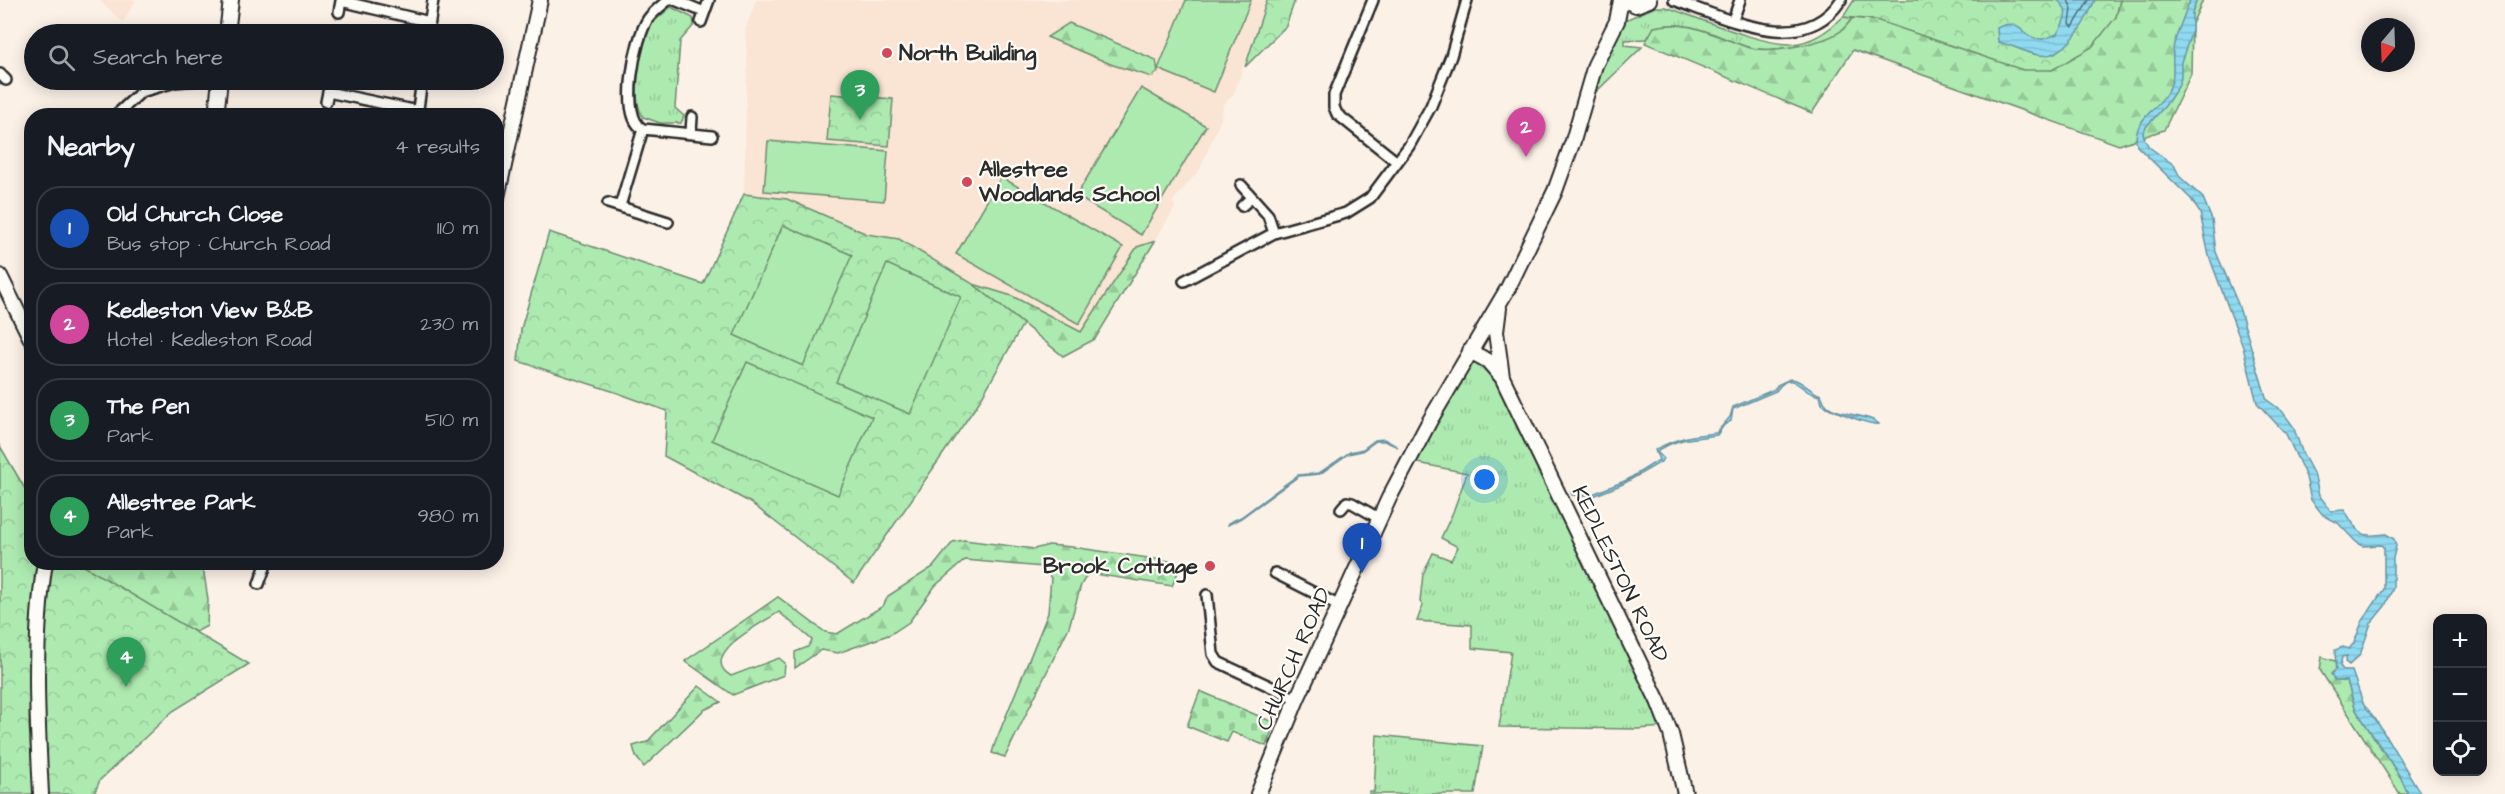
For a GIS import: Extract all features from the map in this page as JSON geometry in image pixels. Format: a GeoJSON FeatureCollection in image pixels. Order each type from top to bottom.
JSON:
{"type":"FeatureCollection","features":[{"type":"Feature","properties":{"kind":"street"},"geometry":{"type":"LineString","coordinates":[[228,24],[231,0]]}},
{"type":"Feature","properties":{"kind":"street"},"geometry":{"type":"LineString","coordinates":[[339,12],[341,1],[430,22],[433,0]]}},
{"type":"Feature","properties":{"kind":"street"},"geometry":{"type":"LineString","coordinates":[[504,165],[540,0]]}},
{"type":"Feature","properties":{"kind":"street"},"geometry":{"type":"LineString","coordinates":[[668,0],[648,19],[636,54],[632,75],[631,108],[635,122],[644,129],[712,136]]}},
{"type":"Feature","properties":{"kind":"street"},"geometry":{"type":"LineString","coordinates":[[675,0],[703,17],[709,0]]}},
{"type":"Feature","properties":{"kind":"street"},"geometry":{"type":"LineString","coordinates":[[1373,0],[1334,95],[1334,107],[1337,114],[1397,162]]}},
{"type":"Feature","properties":{"kind":"street"},"geometry":{"type":"LineString","coordinates":[[1184,281],[1274,233],[1314,223],[1354,209],[1370,198],[1420,128],[1442,81],[1467,0]]}},
{"type":"Feature","properties":{"kind":"street"},"geometry":{"type":"LineString","coordinates":[[1674,0],[1733,20],[1781,32],[1797,31],[1822,22],[1841,0]]}},
{"type":"Feature","properties":{"kind":"street"},"geometry":{"type":"LineString","coordinates":[[1733,20],[1740,0]]}},
{"type":"Feature","properties":{"kind":"street","name":"KEDLESTON ROAD"},"geometry":{"type":"LineString","coordinates":[[1502,377],[1472,347],[1500,300],[1555,191],[1596,65],[1617,21],[1639,1]]}},
{"type":"Feature","properties":{"kind":"street"},"geometry":{"type":"LineString","coordinates":[[124,108],[141,92],[148,90]]}},
{"type":"Feature","properties":{"kind":"street"},"geometry":{"type":"LineString","coordinates":[[217,108],[219,90]]}},
{"type":"Feature","properties":{"kind":"street"},"geometry":{"type":"LineString","coordinates":[[419,108],[421,90]]}},
{"type":"Feature","properties":{"kind":"street"},"geometry":{"type":"LineString","coordinates":[[326,102],[328,92],[397,108]]}},
{"type":"Feature","properties":{"kind":"street"},"geometry":{"type":"LineString","coordinates":[[691,134],[692,117]]}},
{"type":"Feature","properties":{"kind":"street"},"geometry":{"type":"LineString","coordinates":[[620,206],[644,129]]}},
{"type":"Feature","properties":{"kind":"street"},"geometry":{"type":"LineString","coordinates":[[1241,185],[1268,215],[1274,233]]}},
{"type":"Feature","properties":{"kind":"street"},"geometry":{"type":"LineString","coordinates":[[1242,206],[1251,198]]}},
{"type":"Feature","properties":{"kind":"street"},"geometry":{"type":"LineString","coordinates":[[608,203],[668,222]]}},
{"type":"Feature","properties":{"kind":"street"},"geometry":{"type":"LineString","coordinates":[[1208,255],[1213,266]]}},
{"type":"Feature","properties":{"kind":"street"},"geometry":{"type":"LineString","coordinates":[[0,276],[24,325]]}},
{"type":"Feature","properties":{"kind":"street","name":"KEDLESTON ROAD"},"geometry":{"type":"LineString","coordinates":[[1500,300],[1496,322],[1502,377],[1658,701],[1671,734],[1684,794]]}},
{"type":"Feature","properties":{"kind":"street"},"geometry":{"type":"LineString","coordinates":[[1472,347],[1498,355]]}},
{"type":"Feature","properties":{"kind":"street","name":"CHURCH ROAD"},"geometry":{"type":"LineString","coordinates":[[1258,794],[1297,699],[1380,519],[1429,422],[1472,347]]}},
{"type":"Feature","properties":{"kind":"street"},"geometry":{"type":"LineString","coordinates":[[1341,509],[1347,502],[1352,503],[1380,519]]}},
{"type":"Feature","properties":{"kind":"street"},"geometry":{"type":"LineString","coordinates":[[41,794],[36,659],[44,570]]}},
{"type":"Feature","properties":{"kind":"street"},"geometry":{"type":"LineString","coordinates":[[259,584],[264,570]]}},
{"type":"Feature","properties":{"kind":"street"},"geometry":{"type":"LineString","coordinates":[[1275,573],[1340,606]]}},
{"type":"Feature","properties":{"kind":"street"},"geometry":{"type":"LineString","coordinates":[[1207,595],[1213,654],[1218,662],[1297,699]]}},
{"type":"Feature","properties":{"kind":"shaded area"},"geometry":{"type":"Polygon","coordinates":[[[99,0],[136,0],[123,22],[99,0]]]}},
{"type":"Feature","properties":{"kind":"shaded area","name":"Allestree Woodlands School"},"geometry":{"type":"Polygon","coordinates":[[[756,0],[1266,0],[1234,94],[1223,105],[1221,119],[1200,169],[1173,201],[1175,208],[1095,339],[1063,356],[973,284],[899,239],[867,234],[787,199],[744,194],[747,59],[745,30],[756,0]]]}},
{"type":"Feature","properties":{"kind":"green space"},"geometry":{"type":"Polygon","coordinates":[[[1186,0],[1251,0],[1214,92],[1158,69],[1186,0]]]}},
{"type":"Feature","properties":{"kind":"green space"},"geometry":{"type":"Polygon","coordinates":[[[1267,0],[1295,0],[1286,26],[1245,67],[1267,0]]]}},
{"type":"Feature","properties":{"kind":"green space"},"geometry":{"type":"Polygon","coordinates":[[[1854,0],[2120,0],[2116,17],[2092,47],[2052,70],[2023,70],[1876,20],[1843,17],[1854,0]]]}},
{"type":"Feature","properties":{"kind":"green space"},"geometry":{"type":"Polygon","coordinates":[[[2120,0],[2203,0],[2192,24],[2191,74],[2164,130],[2119,145],[1853,50],[1812,113],[1645,43],[1654,27],[1679,25],[1702,30],[1747,47],[1781,48],[1809,44],[1833,36],[1853,18],[1876,20],[2116,17],[2120,0]]]}},
{"type":"Feature","properties":{"kind":"green space"},"geometry":{"type":"Polygon","coordinates":[[[671,7],[693,18],[694,25],[680,41],[675,108],[684,116],[681,123],[660,123],[643,117],[639,109],[638,74],[648,30],[655,20],[671,7]]]}},
{"type":"Feature","properties":{"kind":"green space"},"geometry":{"type":"Polygon","coordinates":[[[1655,7],[1666,7],[1763,40],[1791,44],[1819,35],[1843,17],[1853,18],[1833,36],[1795,47],[1768,49],[1747,47],[1691,27],[1668,25],[1655,27],[1647,39],[1625,40],[1625,45],[1642,47],[1597,91],[1591,90],[1606,51],[1612,48],[1625,20],[1655,7]]]}},
{"type":"Feature","properties":{"kind":"green space"},"geometry":{"type":"Polygon","coordinates":[[[1069,23],[1156,60],[1158,72],[1152,77],[1113,65],[1047,37],[1069,23]]]}},
{"type":"Feature","properties":{"kind":"green space"},"geometry":{"type":"Polygon","coordinates":[[[1141,88],[1206,126],[1141,235],[1076,196],[1141,88]]]}},
{"type":"Feature","properties":{"kind":"green space"},"geometry":{"type":"Polygon","coordinates":[[[831,94],[893,99],[889,146],[827,141],[831,94]]]}},
{"type":"Feature","properties":{"kind":"green space"},"geometry":{"type":"Polygon","coordinates":[[[768,141],[888,151],[884,201],[764,191],[768,141]]]}},
{"type":"Feature","properties":{"kind":"green space"},"geometry":{"type":"Polygon","coordinates":[[[1001,177],[1123,247],[1079,324],[956,254],[1001,177]]]}},
{"type":"Feature","properties":{"kind":"green space"},"geometry":{"type":"Polygon","coordinates":[[[744,194],[787,199],[867,234],[899,239],[973,284],[1023,324],[979,402],[854,583],[751,503],[664,456],[667,411],[518,361],[521,329],[549,232],[703,284],[744,194]]]}},
{"type":"Feature","properties":{"kind":"green space"},"geometry":{"type":"Polygon","coordinates":[[[783,225],[852,255],[803,366],[734,335],[783,225]]]}},
{"type":"Feature","properties":{"kind":"green space"},"geometry":{"type":"Polygon","coordinates":[[[1155,241],[1095,339],[1063,356],[973,284],[1012,296],[1081,332],[1137,247],[1155,241]]]}},
{"type":"Feature","properties":{"kind":"green space"},"geometry":{"type":"Polygon","coordinates":[[[887,264],[961,297],[910,414],[836,382],[887,264]]]}},
{"type":"Feature","properties":{"kind":"green space"},"geometry":{"type":"Polygon","coordinates":[[[1476,361],[1483,362],[1498,377],[1665,727],[1637,729],[1499,727],[1511,652],[1472,648],[1472,625],[1417,621],[1423,605],[1420,602],[1423,574],[1433,553],[1451,560],[1458,547],[1441,538],[1467,473],[1413,462],[1470,364],[1476,361]]]}},
{"type":"Feature","properties":{"kind":"green space"},"geometry":{"type":"Polygon","coordinates":[[[747,362],[872,417],[838,495],[712,440],[747,362]]]}},
{"type":"Feature","properties":{"kind":"green space"},"geometry":{"type":"Polygon","coordinates":[[[0,446],[24,487],[24,570],[39,570],[29,724],[34,794],[0,794],[0,446]]]}},
{"type":"Feature","properties":{"kind":"green space"},"geometry":{"type":"Polygon","coordinates":[[[964,540],[1034,549],[1049,545],[1072,547],[1169,561],[1178,572],[1172,586],[1088,573],[1081,585],[1069,627],[1005,757],[992,753],[1048,613],[1051,578],[1043,567],[965,560],[935,586],[909,622],[891,634],[838,653],[821,650],[795,668],[795,652],[808,647],[812,640],[779,612],[736,640],[721,659],[722,668],[731,676],[779,658],[785,663],[784,675],[733,695],[685,661],[778,597],[825,632],[837,634],[883,606],[888,596],[933,567],[953,542],[964,540]]]}},
{"type":"Feature","properties":{"kind":"green space"},"geometry":{"type":"Polygon","coordinates":[[[48,570],[91,570],[249,664],[173,711],[100,780],[94,794],[46,794],[40,639],[48,570]]]}},
{"type":"Feature","properties":{"kind":"green space"},"geometry":{"type":"Polygon","coordinates":[[[64,570],[201,570],[204,573],[208,600],[207,626],[196,632],[64,570]]]}},
{"type":"Feature","properties":{"kind":"green space"},"geometry":{"type":"Polygon","coordinates":[[[2322,657],[2335,661],[2337,681],[2347,681],[2356,710],[2409,794],[2400,794],[2320,670],[2322,657]]]}},
{"type":"Feature","properties":{"kind":"green space"},"geometry":{"type":"Polygon","coordinates":[[[699,686],[721,702],[704,710],[644,767],[636,757],[633,746],[647,742],[699,686]]]}},
{"type":"Feature","properties":{"kind":"green space"},"geometry":{"type":"Polygon","coordinates":[[[1200,691],[1275,723],[1266,746],[1232,732],[1227,742],[1187,726],[1200,691]]]}},
{"type":"Feature","properties":{"kind":"green space"},"geometry":{"type":"Polygon","coordinates":[[[1377,735],[1483,746],[1475,794],[1369,794],[1369,791],[1374,792],[1377,735]]]}},
{"type":"Feature","properties":{"kind":"water"},"geometry":{"type":"Polygon","coordinates":[[[2057,0],[2095,0],[2081,28],[2058,51],[2048,55],[2038,55],[1998,42],[1997,28],[2011,24],[2035,38],[2044,39],[2057,34],[2064,21],[2065,12],[2062,4],[2057,0]]]}},
{"type":"Feature","properties":{"kind":"water"},"geometry":{"type":"Polygon","coordinates":[[[2190,0],[2197,0],[2192,14],[2192,31],[2181,62],[2181,78],[2178,87],[2165,106],[2146,127],[2143,133],[2145,140],[2149,147],[2174,165],[2180,177],[2203,198],[2212,220],[2216,252],[2238,304],[2267,400],[2282,411],[2293,426],[2303,454],[2315,477],[2319,495],[2331,511],[2344,510],[2360,532],[2369,535],[2386,534],[2394,539],[2396,546],[2393,558],[2393,588],[2385,606],[2371,623],[2360,655],[2349,665],[2345,662],[2347,656],[2342,657],[2340,666],[2344,671],[2352,671],[2363,703],[2376,720],[2421,794],[2408,794],[2401,778],[2356,710],[2347,681],[2335,681],[2331,674],[2336,669],[2335,650],[2343,647],[2349,649],[2354,643],[2362,622],[2384,589],[2384,548],[2381,545],[2363,546],[2356,542],[2338,523],[2323,515],[2311,500],[2306,477],[2286,434],[2257,403],[2243,347],[2209,256],[2200,213],[2191,199],[2137,146],[2138,129],[2169,89],[2173,72],[2174,44],[2190,0]]]}},
{"type":"Feature","properties":{"kind":"water"},"geometry":{"type":"Polygon","coordinates":[[[1790,379],[1798,381],[1821,395],[1829,407],[1868,418],[1879,424],[1833,410],[1822,404],[1820,396],[1809,392],[1795,382],[1788,381],[1776,391],[1733,409],[1731,421],[1724,425],[1717,435],[1686,439],[1664,447],[1657,452],[1663,458],[1661,462],[1623,484],[1591,497],[1572,495],[1571,492],[1590,495],[1627,480],[1659,460],[1655,450],[1670,443],[1692,436],[1716,433],[1730,417],[1733,407],[1775,389],[1777,385],[1790,379]]]}},
{"type":"Feature","properties":{"kind":"water"},"geometry":{"type":"Polygon","coordinates":[[[1384,439],[1398,447],[1384,441],[1376,441],[1362,451],[1348,454],[1320,474],[1299,476],[1228,525],[1298,475],[1319,473],[1350,452],[1363,449],[1375,440],[1384,439]]]}},
{"type":"Feature","properties":{"kind":"place","name":"North Building"},"geometry":{"type":"Point","coordinates":[887,53]}},
{"type":"Feature","properties":{"kind":"place","name":"The Pen"},"geometry":{"type":"Point","coordinates":[860,120]}},
{"type":"Feature","properties":{"kind":"place","name":"Kedleston View B&B"},"geometry":{"type":"Point","coordinates":[1526,157]}},
{"type":"Feature","properties":{"kind":"place","name":"Allestree Woodlands School"},"geometry":{"type":"Point","coordinates":[967,182]}},
{"type":"Feature","properties":{"kind":"place","name":"Brook Cottage"},"geometry":{"type":"Point","coordinates":[1210,566]}},
{"type":"Feature","properties":{"kind":"place","name":"Old Church Close"},"geometry":{"type":"Point","coordinates":[1362,573]}},
{"type":"Feature","properties":{"kind":"place","name":"Allestree Park"},"geometry":{"type":"Point","coordinates":[126,687]}}]}
